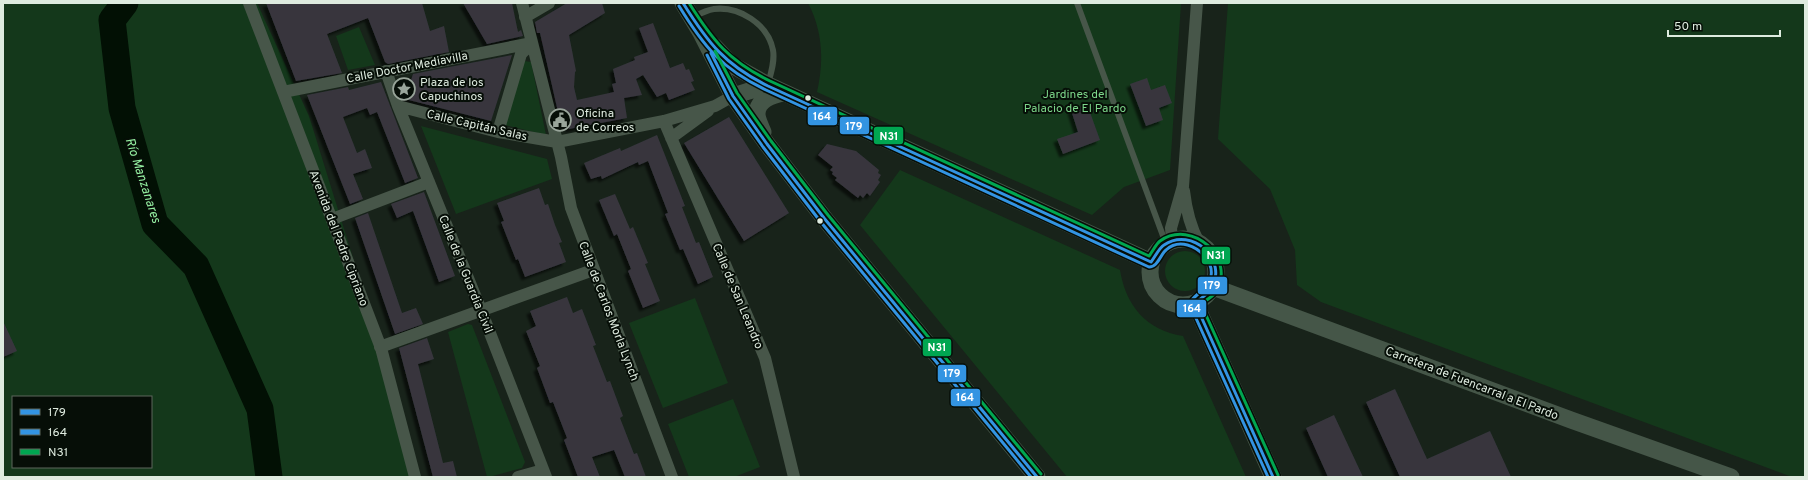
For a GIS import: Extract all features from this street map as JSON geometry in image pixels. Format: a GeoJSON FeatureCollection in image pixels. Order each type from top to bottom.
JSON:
{"type":"FeatureCollection","features":[{"type":"Feature","properties":{"kind":"street","name":"Avenida del Padre Cipriano"},"geometry":{"type":"LineString","coordinates":[[249,3],[380,347],[415,477]]}},
{"type":"Feature","properties":{"kind":"street","name":"Calle de Carlos Morla Lynch"},"geometry":{"type":"LineString","coordinates":[[522,3],[557,142],[571,208],[672,477]]}},
{"type":"Feature","properties":{"kind":"street"},"geometry":{"type":"LineString","coordinates":[[526,18],[550,3]]}},
{"type":"Feature","properties":{"kind":"street"},"geometry":{"type":"LineString","coordinates":[[683,3],[701,33],[733,96],[767,144],[824,218],[1034,476]]}},
{"type":"Feature","properties":{"kind":"street"},"geometry":{"type":"LineString","coordinates":[[1169,242],[1171,228],[1183,186],[1197,3]]}},
{"type":"Feature","properties":{"kind":"street"},"geometry":{"type":"LineString","coordinates":[[701,33],[732,65],[768,85],[1151,262]]}},
{"type":"Feature","properties":{"kind":"street","name":"Calle Doctor Mediavilla"},"geometry":{"type":"LineString","coordinates":[[283,92],[532,43]]}},
{"type":"Feature","properties":{"kind":"street"},"geometry":{"type":"LineString","coordinates":[[498,132],[521,54],[532,43]]}},
{"type":"Feature","properties":{"kind":"street"},"geometry":{"type":"LineString","coordinates":[[732,65],[737,86],[733,96]]}},
{"type":"Feature","properties":{"kind":"street","name":"Calle de la Guardia Civil"},"geometry":{"type":"LineString","coordinates":[[386,71],[398,106],[481,310],[544,473]]}},
{"type":"Feature","properties":{"kind":"street"},"geometry":{"type":"LineString","coordinates":[[671,138],[715,106],[733,96],[768,85]]}},
{"type":"Feature","properties":{"kind":"street"},"geometry":{"type":"LineString","coordinates":[[767,144],[756,114],[764,100],[773,94],[784,93]]}},
{"type":"Feature","properties":{"kind":"street","name":"Calle Capitán Salas"},"geometry":{"type":"LineString","coordinates":[[398,106],[498,132],[557,142]]}},
{"type":"Feature","properties":{"kind":"street"},"geometry":{"type":"LineString","coordinates":[[557,142],[664,121],[715,106]]}},
{"type":"Feature","properties":{"kind":"street","name":"Calle de San Leandro"},"geometry":{"type":"LineString","coordinates":[[664,121],[765,358],[794,477]]}},
{"type":"Feature","properties":{"kind":"street"},"geometry":{"type":"LineString","coordinates":[[332,219],[429,182]]}},
{"type":"Feature","properties":{"kind":"street"},"geometry":{"type":"LineString","coordinates":[[1183,186],[1192,231],[1199,243]]}},
{"type":"Feature","properties":{"kind":"street"},"geometry":{"type":"LineString","coordinates":[[1188,239],[1199,243],[1207,249],[1215,262],[1216,274],[1213,287],[1205,297],[1195,303],[1183,305],[1173,304],[1162,297],[1151,282],[1151,262],[1159,248],[1169,242],[1188,239]]}},
{"type":"Feature","properties":{"kind":"street"},"geometry":{"type":"LineString","coordinates":[[380,347],[593,270]]}},
{"type":"Feature","properties":{"kind":"street","name":"Carretera de Fuencarral a El Pardo"},"geometry":{"type":"LineString","coordinates":[[1213,287],[1731,477]]}},
{"type":"Feature","properties":{"kind":"street"},"geometry":{"type":"LineString","coordinates":[[1195,303],[1273,477]]}},
{"type":"Feature","properties":{"kind":"street"},"geometry":{"type":"LineString","coordinates":[[518,477],[544,473]]}},
{"type":"Feature","properties":{"kind":"lane"},"geometry":{"type":"LineString","coordinates":[[1077,3],[1169,242]]}},
{"type":"Feature","properties":{"kind":"lane"},"geometry":{"type":"LineString","coordinates":[[692,18],[714,9],[728,10],[741,12],[759,24],[767,36],[773,50],[773,69],[768,85]]}},
{"type":"Feature","properties":{"kind":"green space"},"geometry":{"type":"Polygon","coordinates":[[[3,3],[257,3],[309,116],[421,477],[3,477],[3,3]]]}},
{"type":"Feature","properties":{"kind":"green space","name":"Jardines del Palacio de El Pardo"},"geometry":{"type":"Polygon","coordinates":[[[808,3],[1181,3],[1170,170],[1124,187],[1092,215],[817,92],[821,69],[821,47],[817,24],[808,3]]]}},
{"type":"Feature","properties":{"kind":"green space"},"geometry":{"type":"Polygon","coordinates":[[[1228,3],[1805,3],[1805,477],[1792,477],[1321,302],[1297,285],[1295,250],[1270,189],[1218,139],[1228,3]]]}},
{"type":"Feature","properties":{"kind":"green space"},"geometry":{"type":"Polygon","coordinates":[[[359,27],[375,65],[348,70],[336,36],[359,27]]]}},
{"type":"Feature","properties":{"kind":"green space"},"geometry":{"type":"Polygon","coordinates":[[[524,61],[531,62],[546,135],[505,125],[524,61]]]}},
{"type":"Feature","properties":{"kind":"green space"},"geometry":{"type":"Polygon","coordinates":[[[421,126],[547,159],[552,179],[456,214],[421,126]]]}},
{"type":"Feature","properties":{"kind":"green space"},"geometry":{"type":"Polygon","coordinates":[[[900,170],[1120,270],[1127,295],[1140,314],[1148,322],[1158,328],[1183,336],[1246,477],[1067,477],[860,225],[900,170]]]}},
{"type":"Feature","properties":{"kind":"green space"},"geometry":{"type":"Polygon","coordinates":[[[1185,251],[1199,257],[1205,271],[1199,285],[1185,291],[1171,285],[1165,271],[1171,257],[1185,251]]]}},
{"type":"Feature","properties":{"kind":"green space"},"geometry":{"type":"Polygon","coordinates":[[[695,298],[728,383],[663,408],[629,323],[695,298]]]}},
{"type":"Feature","properties":{"kind":"green space"},"geometry":{"type":"Polygon","coordinates":[[[468,324],[472,325],[525,462],[522,468],[489,477],[487,477],[448,332],[468,324]]]}},
{"type":"Feature","properties":{"kind":"green space"},"geometry":{"type":"Polygon","coordinates":[[[733,399],[760,467],[734,477],[689,477],[668,424],[733,399]]]}},
{"type":"Feature","properties":{"kind":"building"},"geometry":{"type":"Polygon","coordinates":[[[266,3],[422,3],[430,31],[444,26],[449,52],[388,64],[385,62],[368,18],[327,34],[342,73],[296,81],[266,3]]]}},
{"type":"Feature","properties":{"kind":"building"},"geometry":{"type":"Polygon","coordinates":[[[463,3],[512,3],[518,32],[521,30],[523,36],[487,44],[463,3]]]}},
{"type":"Feature","properties":{"kind":"building"},"geometry":{"type":"Polygon","coordinates":[[[567,3],[602,3],[605,13],[569,35],[576,71],[574,87],[577,100],[614,92],[612,84],[616,83],[613,69],[635,60],[634,57],[648,52],[639,28],[653,23],[670,68],[683,63],[686,70],[689,69],[694,81],[691,82],[695,90],[669,100],[666,93],[657,97],[643,75],[636,79],[642,95],[624,98],[627,118],[569,129],[568,124],[561,125],[540,33],[537,33],[535,22],[567,3]]]}},
{"type":"Feature","properties":{"kind":"building"},"geometry":{"type":"Polygon","coordinates":[[[512,55],[491,121],[405,99],[413,74],[512,55]]]}},
{"type":"Feature","properties":{"kind":"building"},"geometry":{"type":"Polygon","coordinates":[[[1147,78],[1151,90],[1165,85],[1172,103],[1159,108],[1163,120],[1146,126],[1130,84],[1147,78]]]}},
{"type":"Feature","properties":{"kind":"building"},"geometry":{"type":"Polygon","coordinates":[[[381,82],[418,178],[405,183],[377,112],[370,115],[367,108],[343,117],[357,153],[365,149],[372,168],[353,174],[363,199],[350,204],[307,95],[348,87],[349,90],[381,82]]]}},
{"type":"Feature","properties":{"kind":"building"},"geometry":{"type":"Polygon","coordinates":[[[1087,104],[1100,140],[1063,154],[1057,139],[1078,132],[1071,110],[1087,104]]]}},
{"type":"Feature","properties":{"kind":"building"},"geometry":{"type":"Polygon","coordinates":[[[729,117],[789,213],[744,241],[684,143],[729,117]]]}},
{"type":"Feature","properties":{"kind":"building"},"geometry":{"type":"Polygon","coordinates":[[[657,135],[685,206],[682,207],[696,243],[699,242],[713,277],[698,284],[683,249],[680,250],[665,214],[668,213],[648,161],[639,165],[638,162],[602,179],[601,176],[591,179],[584,163],[620,148],[621,151],[657,135]]]}},
{"type":"Feature","properties":{"kind":"building"},"geometry":{"type":"Polygon","coordinates":[[[827,144],[856,151],[879,170],[878,173],[881,175],[878,180],[880,182],[870,196],[867,193],[863,198],[860,195],[858,198],[835,180],[837,178],[830,170],[833,167],[818,155],[827,144]]]}},
{"type":"Feature","properties":{"kind":"building"},"geometry":{"type":"Polygon","coordinates":[[[539,188],[545,205],[548,204],[562,242],[559,243],[566,262],[525,277],[518,259],[516,260],[501,222],[504,221],[497,203],[539,188]]]}},
{"type":"Feature","properties":{"kind":"building"},"geometry":{"type":"Polygon","coordinates":[[[424,192],[455,276],[439,282],[413,211],[397,218],[391,204],[424,192]]]}},
{"type":"Feature","properties":{"kind":"building"},"geometry":{"type":"Polygon","coordinates":[[[615,194],[630,229],[633,227],[648,263],[645,264],[660,301],[643,308],[628,271],[631,269],[617,234],[614,236],[599,200],[615,194]]]}},
{"type":"Feature","properties":{"kind":"building"},"geometry":{"type":"Polygon","coordinates":[[[368,213],[402,313],[416,308],[423,324],[395,334],[355,218],[368,213]]]}},
{"type":"Feature","properties":{"kind":"building"},"geometry":{"type":"Polygon","coordinates":[[[567,297],[573,313],[582,309],[596,345],[593,346],[607,382],[610,381],[623,416],[620,418],[634,454],[637,453],[646,477],[625,477],[614,450],[592,457],[600,477],[578,477],[564,440],[567,438],[553,402],[550,403],[537,368],[540,366],[526,331],[536,326],[530,311],[567,297]]]}},
{"type":"Feature","properties":{"kind":"building"},"geometry":{"type":"Polygon","coordinates":[[[3,321],[17,351],[3,357],[3,321]]]}},
{"type":"Feature","properties":{"kind":"building"},"geometry":{"type":"Polygon","coordinates":[[[427,338],[434,359],[418,364],[443,463],[453,461],[457,477],[433,477],[399,348],[427,338]]]}},
{"type":"Feature","properties":{"kind":"building"},"geometry":{"type":"Polygon","coordinates":[[[1395,389],[1427,459],[1490,431],[1511,477],[1400,477],[1366,402],[1395,389]]]}},
{"type":"Feature","properties":{"kind":"building"},"geometry":{"type":"Polygon","coordinates":[[[1334,415],[1363,477],[1328,477],[1306,428],[1334,415]]]}},
{"type":"Feature","properties":{"kind":"waterway","name":"Río Manzanares"},"geometry":{"type":"LineString","coordinates":[[125,3],[112,20],[122,108],[155,224],[196,266],[260,409],[269,477]]}},
{"type":"Feature","properties":{"kind":"transit line","name":"179"},"geometry":{"type":"LineString","coordinates":[[683,3],[701,30],[719,52],[740,70],[768,86],[1151,262],[1162,246],[1175,240],[1186,240],[1196,243],[1205,249],[1211,257],[1215,267],[1215,278],[1210,291],[1195,303],[1273,477]]}},
{"type":"Feature","properties":{"kind":"transit line","name":"N31"},"geometry":{"type":"LineString","coordinates":[[689,3],[714,39],[723,49],[743,66],[770,81],[1149,256],[1160,241],[1172,235],[1185,235],[1198,238],[1208,246],[1216,256],[1221,267],[1221,280],[1215,293],[1201,304],[1278,475]]}},
{"type":"Feature","properties":{"kind":"transit line","name":"164"},"geometry":{"type":"LineString","coordinates":[[679,6],[688,21],[715,56],[737,74],[766,90],[1149,267],[1155,265],[1164,252],[1176,244],[1188,245],[1198,250],[1209,262],[1211,276],[1206,286],[1193,299],[1190,305],[1268,477]]}},
{"type":"Feature","properties":{"kind":"transit line","name":"N31"},"geometry":{"type":"LineString","coordinates":[[715,51],[737,93],[771,141],[828,215],[1041,474]]}},
{"type":"Feature","properties":{"kind":"transit line","name":"179"},"geometry":{"type":"LineString","coordinates":[[711,53],[733,96],[767,144],[824,218],[1037,477]]}},
{"type":"Feature","properties":{"kind":"transit line","name":"164"},"geometry":{"type":"LineString","coordinates":[[707,55],[729,99],[763,147],[820,221],[1031,477]]}},
{"type":"Feature","properties":{"kind":"place","name":"Plaza de los Capuchinos"},"geometry":{"type":"Point","coordinates":[404,89]}},
{"type":"Feature","properties":{"kind":"place","name":"Oficina de Correos"},"geometry":{"type":"Point","coordinates":[560,120]}}]}
